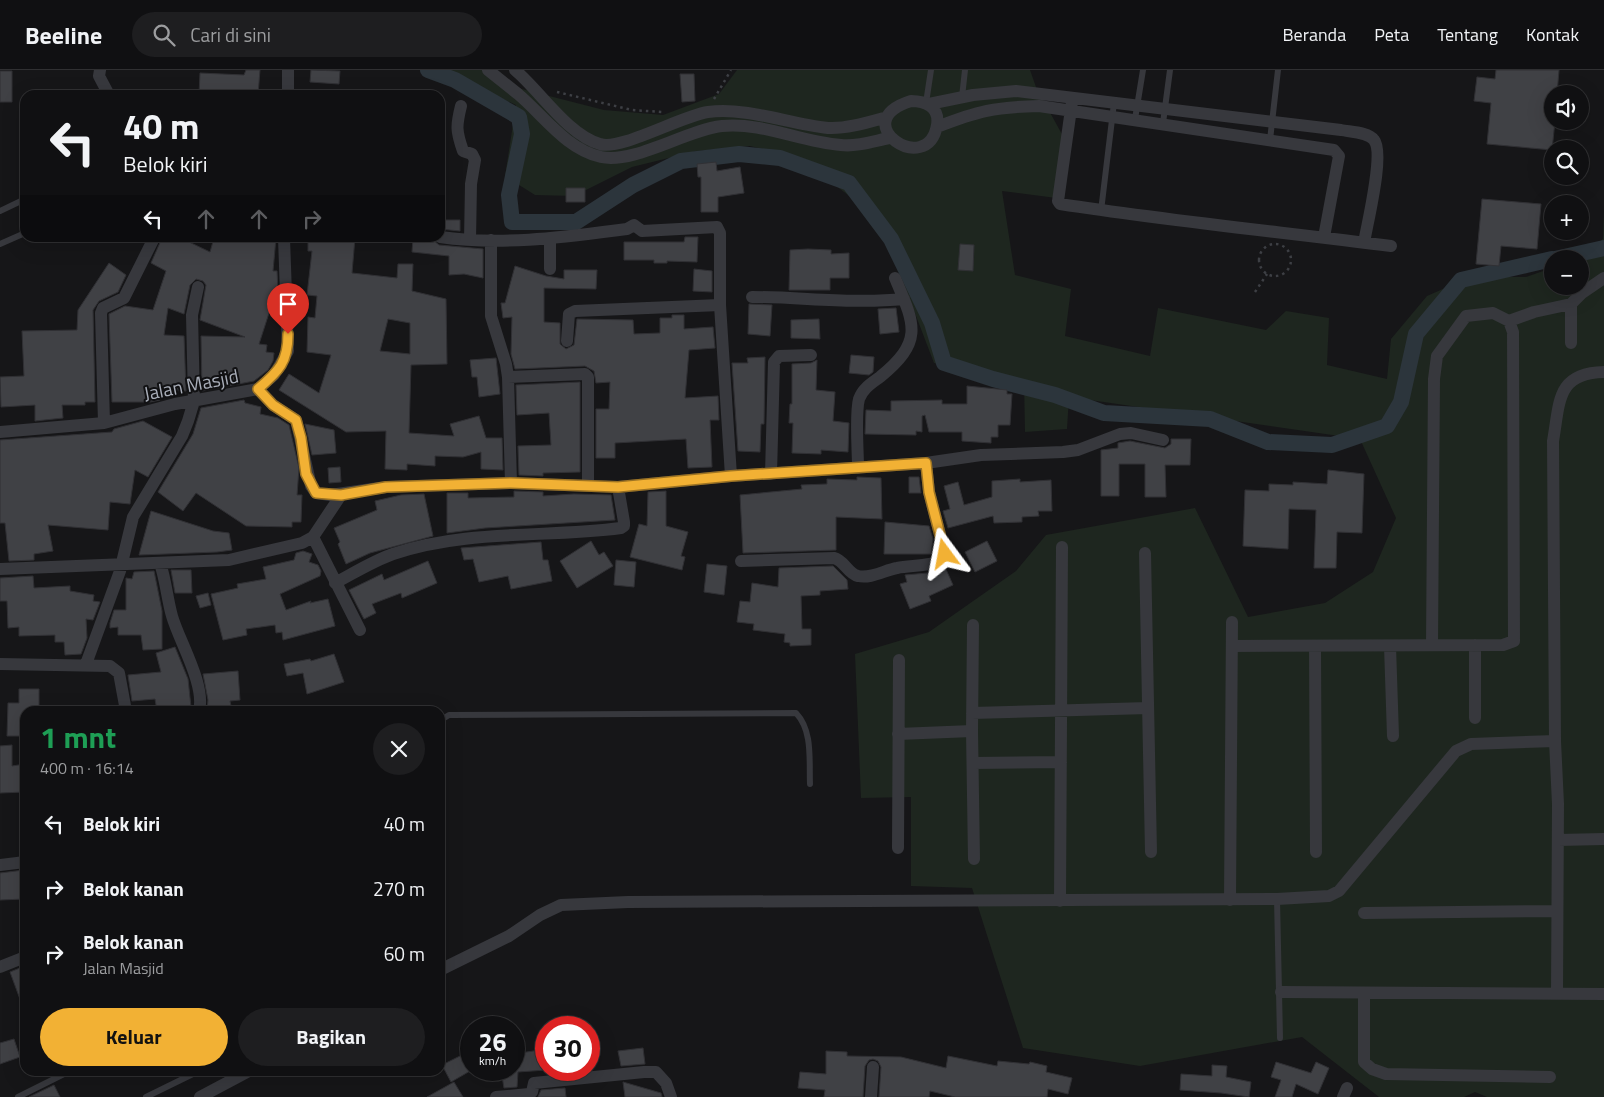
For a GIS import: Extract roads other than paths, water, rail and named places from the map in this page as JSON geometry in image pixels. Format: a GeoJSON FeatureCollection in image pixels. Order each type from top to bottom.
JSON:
{"type":"FeatureCollection","features":[{"type":"Feature","properties":{"kind":"street"},"geometry":{"type":"LineString","coordinates":[[100,70],[99,76],[106,90]]}},
{"type":"Feature","properties":{"kind":"street"},"geometry":{"type":"LineString","coordinates":[[288,70],[288,90]]}},
{"type":"Feature","properties":{"kind":"street"},"geometry":{"type":"LineString","coordinates":[[488,70],[518,94],[570,142],[592,154],[615,158],[661,145],[708,128],[727,125],[770,129],[840,145],[865,143],[889,138],[904,147],[920,146],[934,135],[937,128],[938,119],[935,110],[928,104]]}},
{"type":"Feature","properties":{"kind":"street"},"geometry":{"type":"LineString","coordinates":[[515,70],[575,130],[592,142],[602,145],[612,145],[707,112],[728,111],[829,128],[864,124],[887,117],[901,104],[910,101],[928,104],[962,97],[1016,91],[1114,103],[1163,124],[1334,150],[1339,156],[1324,237]]}},
{"type":"Feature","properties":{"kind":"street"},"geometry":{"type":"LineString","coordinates":[[1039,106],[1040,93]]}},
{"type":"Feature","properties":{"kind":"street"},"geometry":{"type":"LineString","coordinates":[[1072,98],[1058,201],[1060,204],[1240,230],[1324,237],[1391,246]]}},
{"type":"Feature","properties":{"kind":"street"},"geometry":{"type":"LineString","coordinates":[[461,106],[456,127],[457,134],[464,151],[472,154],[475,160],[470,184],[470,240]]}},
{"type":"Feature","properties":{"kind":"street"},"geometry":{"type":"LineString","coordinates":[[937,128],[974,112],[993,108],[1039,106],[1112,117],[1165,109],[1341,130],[1370,136],[1377,144],[1378,160],[1364,243]]}},
{"type":"Feature","properties":{"kind":"street"},"geometry":{"type":"LineString","coordinates":[[1222,132],[1224,116]]}},
{"type":"Feature","properties":{"kind":"street"},"geometry":{"type":"LineString","coordinates":[[887,117],[886,124],[889,138]]}},
{"type":"Feature","properties":{"kind":"street"},"geometry":{"type":"LineString","coordinates":[[652,130],[661,145]]}},
{"type":"Feature","properties":{"kind":"street"},"geometry":{"type":"LineString","coordinates":[[1334,150],[1341,130]]}},
{"type":"Feature","properties":{"kind":"street"},"geometry":{"type":"LineString","coordinates":[[445,237],[470,240],[550,238],[627,229],[634,225],[642,231],[717,227],[720,233],[720,305],[731,476]]}},
{"type":"Feature","properties":{"kind":"street"},"geometry":{"type":"LineString","coordinates":[[550,238],[550,268]]}},
{"type":"Feature","properties":{"kind":"street"},"geometry":{"type":"LineString","coordinates":[[491,240],[491,316],[508,376],[511,483]]}},
{"type":"Feature","properties":{"kind":"street"},"geometry":{"type":"LineString","coordinates":[[104,423],[100,314],[103,308],[124,298],[152,242]]}},
{"type":"Feature","properties":{"kind":"street","name":"Jalan Masjid"},"geometry":{"type":"LineString","coordinates":[[0,432],[104,423],[194,401],[258,389],[274,375],[288,351],[284,242]]}},
{"type":"Feature","properties":{"kind":"street"},"geometry":{"type":"LineString","coordinates":[[858,468],[860,398],[866,387],[902,358],[909,346],[911,320],[894,278]]}},
{"type":"Feature","properties":{"kind":"street"},"geometry":{"type":"LineString","coordinates":[[1509,321],[1534,312],[1572,304],[1582,293],[1604,278]]}},
{"type":"Feature","properties":{"kind":"street"},"geometry":{"type":"LineString","coordinates":[[86,664],[122,564],[133,517],[182,436],[194,401],[192,315],[198,287]]}},
{"type":"Feature","properties":{"kind":"street"},"geometry":{"type":"LineString","coordinates":[[752,297],[803,297],[843,301],[904,299]]}},
{"type":"Feature","properties":{"kind":"street"},"geometry":{"type":"LineString","coordinates":[[1571,343],[1572,304]]}},
{"type":"Feature","properties":{"kind":"street"},"geometry":{"type":"LineString","coordinates":[[567,341],[569,314],[575,311],[720,305]]}},
{"type":"Feature","properties":{"kind":"street"},"geometry":{"type":"LineString","coordinates":[[1232,646],[1475,645],[1510,644],[1514,641],[1513,332],[1509,321],[1493,313],[1466,316],[1437,356],[1434,379],[1432,645]]}},
{"type":"Feature","properties":{"kind":"street"},"geometry":{"type":"LineString","coordinates":[[771,474],[774,362],[779,356],[812,356]]}},
{"type":"Feature","properties":{"kind":"street"},"geometry":{"type":"LineString","coordinates":[[1557,993],[1558,840],[1555,742],[1553,442],[1559,404],[1569,382],[1583,373],[1604,372]]}},
{"type":"Feature","properties":{"kind":"street"},"geometry":{"type":"LineString","coordinates":[[508,376],[585,374],[588,377],[588,486]]}},
{"type":"Feature","properties":{"kind":"street"},"geometry":{"type":"LineString","coordinates":[[258,389],[273,405],[296,420],[311,486],[316,493],[341,495],[386,487],[511,483],[618,487],[731,476],[926,463],[974,456],[1078,450],[1120,434],[1131,433],[1164,440]]}},
{"type":"Feature","properties":{"kind":"street"},"geometry":{"type":"LineString","coordinates":[[741,561],[838,558],[853,574],[864,577],[896,568],[937,563],[944,559],[945,554],[929,492],[926,463]]}},
{"type":"Feature","properties":{"kind":"street"},"geometry":{"type":"LineString","coordinates":[[335,583],[393,554],[442,543],[501,534],[621,528],[624,526],[624,522],[618,487]]}},
{"type":"Feature","properties":{"kind":"street"},"geometry":{"type":"LineString","coordinates":[[0,569],[229,560],[302,542],[313,537],[341,495]]}},
{"type":"Feature","properties":{"kind":"street"},"geometry":{"type":"LineString","coordinates":[[313,537],[360,630]]}},
{"type":"Feature","properties":{"kind":"street"},"geometry":{"type":"LineString","coordinates":[[1060,901],[1062,547]]}},
{"type":"Feature","properties":{"kind":"street"},"geometry":{"type":"LineString","coordinates":[[1145,553],[1151,852]]}},
{"type":"Feature","properties":{"kind":"street"},"geometry":{"type":"LineString","coordinates":[[160,563],[165,578],[171,615],[194,672],[200,706]]}},
{"type":"Feature","properties":{"kind":"street"},"geometry":{"type":"LineString","coordinates":[[1230,900],[1232,622]]}},
{"type":"Feature","properties":{"kind":"street"},"geometry":{"type":"LineString","coordinates":[[973,625],[974,859]]}},
{"type":"Feature","properties":{"kind":"street"},"geometry":{"type":"LineString","coordinates":[[1475,645],[1476,718]]}},
{"type":"Feature","properties":{"kind":"street"},"geometry":{"type":"LineString","coordinates":[[1315,646],[1316,852]]}},
{"type":"Feature","properties":{"kind":"street"},"geometry":{"type":"LineString","coordinates":[[1390,646],[1393,736]]}},
{"type":"Feature","properties":{"kind":"street"},"geometry":{"type":"LineString","coordinates":[[898,848],[899,660]]}},
{"type":"Feature","properties":{"kind":"street"},"geometry":{"type":"LineString","coordinates":[[0,664],[86,664],[110,666],[119,673],[125,706]]}},
{"type":"Feature","properties":{"kind":"street"},"geometry":{"type":"LineString","coordinates":[[972,713],[1148,708]]}},
{"type":"Feature","properties":{"kind":"street"},"geometry":{"type":"LineString","coordinates":[[898,734],[972,731]]}},
{"type":"Feature","properties":{"kind":"street"},"geometry":{"type":"LineString","coordinates":[[445,968],[510,936],[540,915],[561,905],[628,902],[1007,899],[1060,901],[1230,900],[1329,896],[1339,891],[1456,751],[1471,744],[1555,742]]}},
{"type":"Feature","properties":{"kind":"street"},"geometry":{"type":"LineString","coordinates":[[973,763],[1061,762]]}},
{"type":"Feature","properties":{"kind":"street"},"geometry":{"type":"LineString","coordinates":[[1558,840],[1604,839]]}},
{"type":"Feature","properties":{"kind":"street"},"geometry":{"type":"LineString","coordinates":[[0,864],[20,862]]}},
{"type":"Feature","properties":{"kind":"street"},"geometry":{"type":"LineString","coordinates":[[1364,913],[1557,911]]}},
{"type":"Feature","properties":{"kind":"street"},"geometry":{"type":"LineString","coordinates":[[0,967],[20,959]]}},
{"type":"Feature","properties":{"kind":"street"},"geometry":{"type":"LineString","coordinates":[[1281,992],[1604,994]]}},
{"type":"Feature","properties":{"kind":"street"},"geometry":{"type":"LineString","coordinates":[[1364,994],[1364,1062],[1372,1070],[1386,1074],[1550,1077]]}},
{"type":"Feature","properties":{"kind":"street"},"geometry":{"type":"LineString","coordinates":[[871,1097],[873,1067]]}},
{"type":"Feature","properties":{"kind":"street"},"geometry":{"type":"LineString","coordinates":[[534,1083],[656,1072],[666,1083],[672,1097]]}},
{"type":"Feature","properties":{"kind":"street"},"geometry":{"type":"LineString","coordinates":[[200,1097],[240,1076]]}},
{"type":"Feature","properties":{"kind":"street"},"geometry":{"type":"LineString","coordinates":[[496,1097],[529,1094],[532,1092],[534,1083]]}},
{"type":"Feature","properties":{"kind":"street"},"geometry":{"type":"LineString","coordinates":[[534,1083],[536,1097]]}},
{"type":"Feature","properties":{"kind":"lane"},"geometry":{"type":"LineString","coordinates":[[928,104],[931,70]]}},
{"type":"Feature","properties":{"kind":"lane"},"geometry":{"type":"LineString","coordinates":[[962,97],[965,70]]}},
{"type":"Feature","properties":{"kind":"lane"},"geometry":{"type":"LineString","coordinates":[[1136,113],[1143,70]]}},
{"type":"Feature","properties":{"kind":"lane"},"geometry":{"type":"LineString","coordinates":[[1163,124],[1170,70]]}},
{"type":"Feature","properties":{"kind":"lane"},"geometry":{"type":"LineString","coordinates":[[1270,140],[1278,70]]}},
{"type":"Feature","properties":{"kind":"lane"},"geometry":{"type":"LineString","coordinates":[[1101,211],[1114,103]]}},
{"type":"Feature","properties":{"kind":"lane"},"geometry":{"type":"LineString","coordinates":[[0,211],[20,201]]}},
{"type":"Feature","properties":{"kind":"lane"},"geometry":{"type":"LineString","coordinates":[[0,244],[20,235]]}},
{"type":"Feature","properties":{"kind":"lane"},"geometry":{"type":"LineString","coordinates":[[445,718],[449,715],[796,713],[804,721],[808,731],[810,784]]}},
{"type":"Feature","properties":{"kind":"lane"},"geometry":{"type":"LineString","coordinates":[[1278,899],[1281,992],[1280,1038]]}},
{"type":"Feature","properties":{"kind":"lane"},"geometry":{"type":"LineString","coordinates":[[18,1097],[60,1076]]}},
{"type":"Feature","properties":{"kind":"lane"},"geometry":{"type":"LineString","coordinates":[[146,1097],[189,1076]]}},
{"type":"Feature","properties":{"kind":"waterway"},"geometry":{"type":"LineString","coordinates":[[428,70],[455,80],[519,117],[522,134],[509,195],[512,222],[576,222],[633,185],[681,161],[739,154],[780,158],[849,183],[891,239],[932,323],[944,363],[993,379],[1055,395],[1104,413],[1210,419],[1268,442],[1332,445],[1387,426],[1401,402],[1416,334],[1461,280],[1544,261]]}},
{"type":"Feature","properties":{"kind":"waterway"},"geometry":{"type":"LineString","coordinates":[[1589,251],[1604,248]]}}]}
